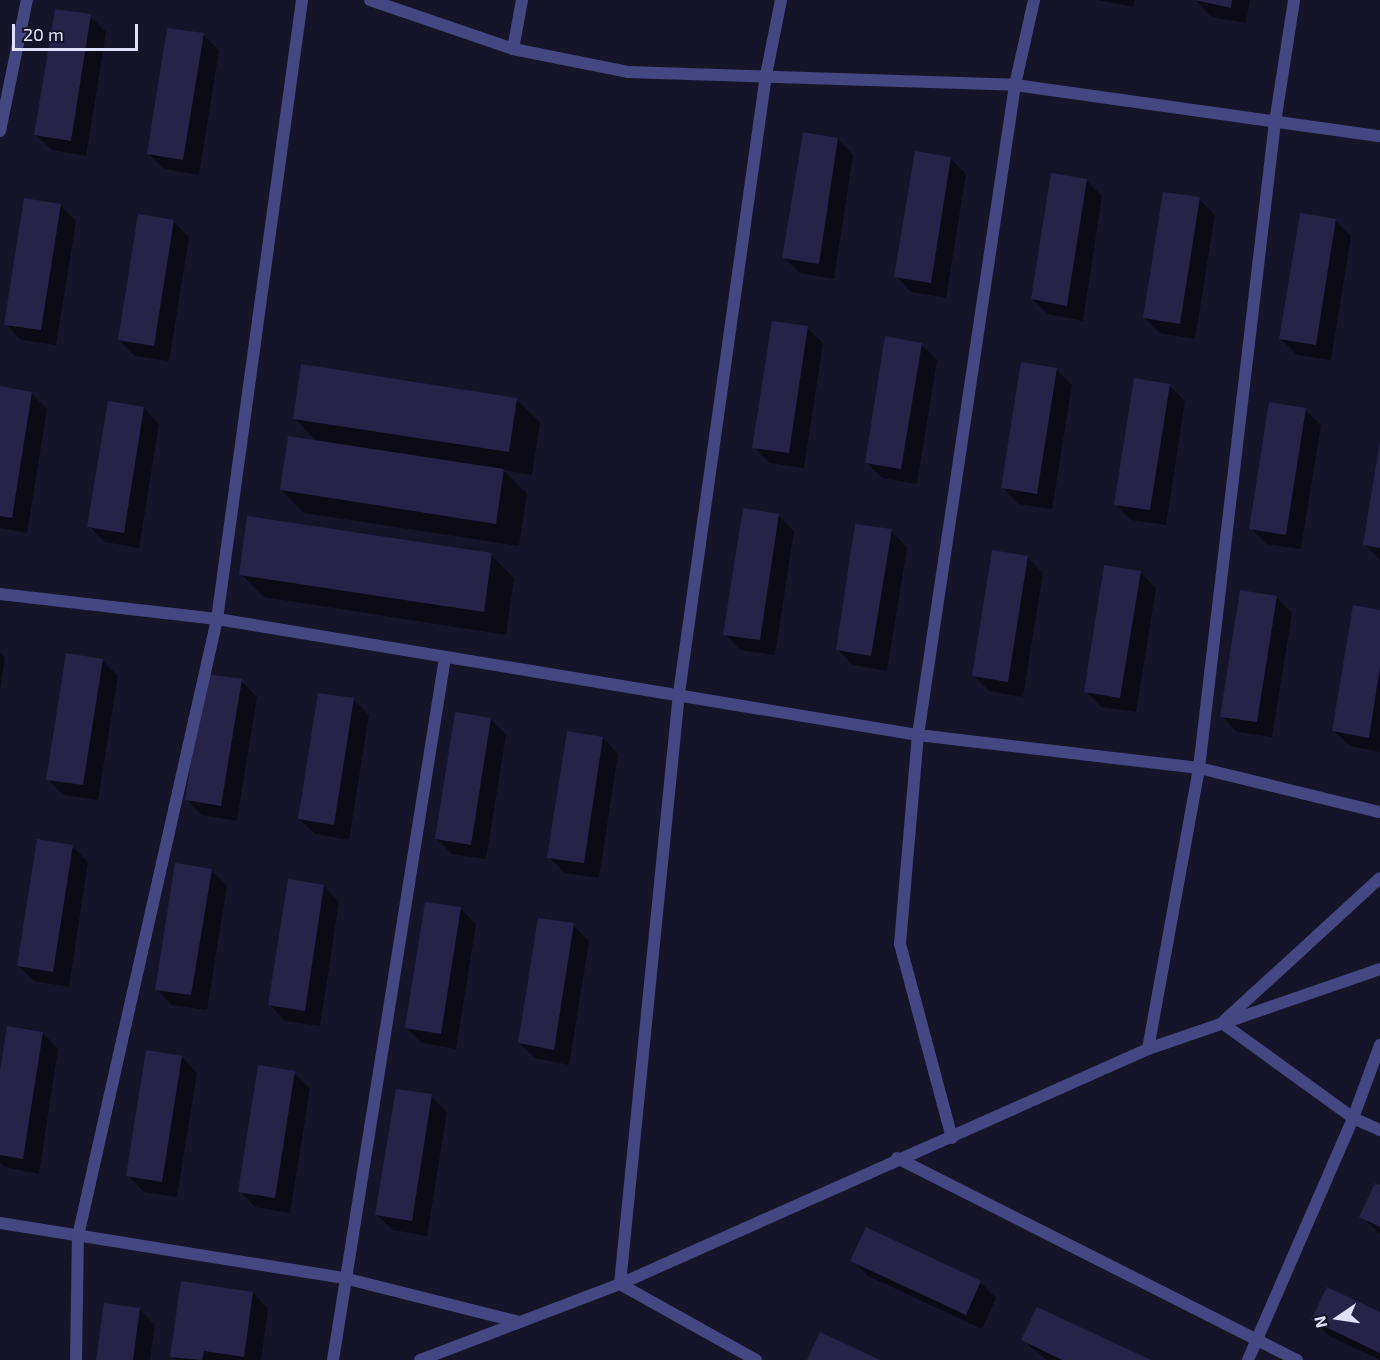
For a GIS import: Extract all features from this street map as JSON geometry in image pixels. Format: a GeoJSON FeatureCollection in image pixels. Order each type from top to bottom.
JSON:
{"type":"FeatureCollection","features":[{"type":"Feature","properties":{"kind":"street"},"geometry":{"type":"LineString","coordinates":[[0,131],[27,0]]}},
{"type":"Feature","properties":{"kind":"street"},"geometry":{"type":"LineString","coordinates":[[76,1360],[78,1236],[217,619],[302,0]]}},
{"type":"Feature","properties":{"kind":"street"},"geometry":{"type":"LineString","coordinates":[[370,0],[513,49],[627,72],[1016,85],[1380,136]]}},
{"type":"Feature","properties":{"kind":"street"},"geometry":{"type":"LineString","coordinates":[[513,49],[522,0]]}},
{"type":"Feature","properties":{"kind":"street"},"geometry":{"type":"LineString","coordinates":[[620,1284],[679,693],[766,75],[781,0]]}},
{"type":"Feature","properties":{"kind":"street"},"geometry":{"type":"LineString","coordinates":[[952,1137],[900,944],[918,735],[1016,85],[1034,0]]}},
{"type":"Feature","properties":{"kind":"street"},"geometry":{"type":"LineString","coordinates":[[1148,1049],[1199,768],[1275,122],[1294,0]]}},
{"type":"Feature","properties":{"kind":"street"},"geometry":{"type":"LineString","coordinates":[[0,594],[217,619],[444,658],[679,693],[918,735],[1199,768],[1380,812]]}},
{"type":"Feature","properties":{"kind":"street"},"geometry":{"type":"LineString","coordinates":[[333,1360],[348,1279],[444,658]]}},
{"type":"Feature","properties":{"kind":"street"},"geometry":{"type":"LineString","coordinates":[[1222,1023],[1380,878]]}},
{"type":"Feature","properties":{"kind":"street"},"geometry":{"type":"LineString","coordinates":[[420,1360],[620,1284],[897,1158],[952,1137],[1148,1049],[1380,969]]}},
{"type":"Feature","properties":{"kind":"street"},"geometry":{"type":"LineString","coordinates":[[1222,1023],[1353,1118],[1380,1130]]}},
{"type":"Feature","properties":{"kind":"street"},"geometry":{"type":"LineString","coordinates":[[1248,1360],[1353,1118],[1380,1045]]}},
{"type":"Feature","properties":{"kind":"street"},"geometry":{"type":"LineString","coordinates":[[897,1158],[1256,1342],[1297,1360]]}},
{"type":"Feature","properties":{"kind":"street"},"geometry":{"type":"LineString","coordinates":[[0,1223],[348,1279],[519,1322]]}},
{"type":"Feature","properties":{"kind":"street"},"geometry":{"type":"LineString","coordinates":[[620,1284],[756,1360]]}},
{"type":"Feature","properties":{"kind":"building"},"geometry":{"type":"Polygon","coordinates":[[[1195,0],[1232,0],[1231,8],[1195,0]]]}},
{"type":"Feature","properties":{"kind":"building"},"geometry":{"type":"Polygon","coordinates":[[[55,9],[91,14],[71,141],[34,135],[55,9]]]}},
{"type":"Feature","properties":{"kind":"building"},"geometry":{"type":"Polygon","coordinates":[[[167,28],[204,33],[183,160],[147,154],[167,28]]]}},
{"type":"Feature","properties":{"kind":"building"},"geometry":{"type":"Polygon","coordinates":[[[803,132],[838,138],[819,264],[782,258],[803,132]]]}},
{"type":"Feature","properties":{"kind":"building"},"geometry":{"type":"Polygon","coordinates":[[[915,151],[951,157],[931,283],[894,277],[915,151]]]}},
{"type":"Feature","properties":{"kind":"building"},"geometry":{"type":"Polygon","coordinates":[[[1051,173],[1087,179],[1067,306],[1031,299],[1051,173]]]}},
{"type":"Feature","properties":{"kind":"building"},"geometry":{"type":"Polygon","coordinates":[[[1163,192],[1200,197],[1180,324],[1143,318],[1163,192]]]}},
{"type":"Feature","properties":{"kind":"building"},"geometry":{"type":"Polygon","coordinates":[[[24,198],[61,204],[41,330],[4,325],[24,198]]]}},
{"type":"Feature","properties":{"kind":"building"},"geometry":{"type":"Polygon","coordinates":[[[1300,213],[1336,219],[1316,345],[1279,339],[1300,213]]]}},
{"type":"Feature","properties":{"kind":"building"},"geometry":{"type":"Polygon","coordinates":[[[138,214],[174,220],[154,346],[118,340],[138,214]]]}},
{"type":"Feature","properties":{"kind":"building"},"geometry":{"type":"Polygon","coordinates":[[[772,321],[808,326],[789,453],[752,448],[772,321]]]}},
{"type":"Feature","properties":{"kind":"building"},"geometry":{"type":"Polygon","coordinates":[[[885,336],[922,343],[901,469],[865,463],[885,336]]]}},
{"type":"Feature","properties":{"kind":"building"},"geometry":{"type":"Polygon","coordinates":[[[1021,362],[1057,368],[1037,494],[1001,488],[1021,362]]]}},
{"type":"Feature","properties":{"kind":"building"},"geometry":{"type":"Polygon","coordinates":[[[301,364],[517,398],[509,452],[293,419],[301,364]]]}},
{"type":"Feature","properties":{"kind":"building"},"geometry":{"type":"Polygon","coordinates":[[[1134,378],[1170,384],[1150,510],[1114,505],[1134,378]]]}},
{"type":"Feature","properties":{"kind":"building"},"geometry":{"type":"Polygon","coordinates":[[[0,386],[32,392],[12,518],[0,516],[0,386]]]}},
{"type":"Feature","properties":{"kind":"building"},"geometry":{"type":"Polygon","coordinates":[[[108,401],[144,407],[124,533],[87,527],[108,401]]]}},
{"type":"Feature","properties":{"kind":"building"},"geometry":{"type":"Polygon","coordinates":[[[1269,402],[1306,408],[1286,535],[1249,529],[1269,402]]]}},
{"type":"Feature","properties":{"kind":"building"},"geometry":{"type":"Polygon","coordinates":[[[288,436],[504,469],[496,524],[280,490],[288,436]]]}},
{"type":"Feature","properties":{"kind":"building"},"geometry":{"type":"Polygon","coordinates":[[[1380,441],[1380,548],[1363,545],[1380,441]]]}},
{"type":"Feature","properties":{"kind":"building"},"geometry":{"type":"Polygon","coordinates":[[[743,508],[779,514],[760,640],[723,635],[743,508]]]}},
{"type":"Feature","properties":{"kind":"building"},"geometry":{"type":"Polygon","coordinates":[[[247,516],[492,553],[484,612],[239,575],[247,516]]]}},
{"type":"Feature","properties":{"kind":"building"},"geometry":{"type":"Polygon","coordinates":[[[855,524],[892,529],[871,656],[836,650],[855,524]]]}},
{"type":"Feature","properties":{"kind":"building"},"geometry":{"type":"Polygon","coordinates":[[[992,550],[1028,556],[1008,682],[972,676],[992,550]]]}},
{"type":"Feature","properties":{"kind":"building"},"geometry":{"type":"Polygon","coordinates":[[[1104,565],[1141,571],[1120,698],[1084,692],[1104,565]]]}},
{"type":"Feature","properties":{"kind":"building"},"geometry":{"type":"Polygon","coordinates":[[[1240,590],[1277,596],[1257,722],[1220,717],[1240,590]]]}},
{"type":"Feature","properties":{"kind":"building"},"geometry":{"type":"Polygon","coordinates":[[[1353,605],[1380,610],[1380,667],[1369,738],[1332,731],[1353,605]]]}},
{"type":"Feature","properties":{"kind":"building"},"geometry":{"type":"Polygon","coordinates":[[[66,653],[103,659],[83,785],[46,780],[66,653]]]}},
{"type":"Feature","properties":{"kind":"building"},"geometry":{"type":"Polygon","coordinates":[[[205,674],[242,679],[221,806],[185,800],[205,674]]]}},
{"type":"Feature","properties":{"kind":"building"},"geometry":{"type":"Polygon","coordinates":[[[318,693],[354,698],[334,825],[298,819],[318,693]]]}},
{"type":"Feature","properties":{"kind":"building"},"geometry":{"type":"Polygon","coordinates":[[[455,712],[491,718],[471,845],[435,839],[455,712]]]}},
{"type":"Feature","properties":{"kind":"building"},"geometry":{"type":"Polygon","coordinates":[[[567,731],[603,737],[584,863],[547,858],[567,731]]]}},
{"type":"Feature","properties":{"kind":"building"},"geometry":{"type":"Polygon","coordinates":[[[37,839],[73,845],[53,972],[17,966],[37,839]]]}},
{"type":"Feature","properties":{"kind":"building"},"geometry":{"type":"Polygon","coordinates":[[[175,863],[212,869],[191,995],[155,990],[175,863]]]}},
{"type":"Feature","properties":{"kind":"building"},"geometry":{"type":"Polygon","coordinates":[[[288,879],[324,885],[305,1011],[268,1005],[288,879]]]}},
{"type":"Feature","properties":{"kind":"building"},"geometry":{"type":"Polygon","coordinates":[[[425,902],[461,907],[441,1034],[405,1028],[425,902]]]}},
{"type":"Feature","properties":{"kind":"building"},"geometry":{"type":"Polygon","coordinates":[[[538,918],[574,923],[554,1050],[518,1043],[538,918]]]}},
{"type":"Feature","properties":{"kind":"building"},"geometry":{"type":"Polygon","coordinates":[[[7,1026],[43,1032],[23,1159],[0,1155],[0,1071],[7,1026]]]}},
{"type":"Feature","properties":{"kind":"building"},"geometry":{"type":"Polygon","coordinates":[[[146,1050],[182,1056],[162,1182],[126,1176],[146,1050]]]}},
{"type":"Feature","properties":{"kind":"building"},"geometry":{"type":"Polygon","coordinates":[[[258,1065],[295,1071],[275,1198],[238,1192],[258,1065]]]}},
{"type":"Feature","properties":{"kind":"building"},"geometry":{"type":"Polygon","coordinates":[[[396,1089],[432,1094],[412,1221],[375,1215],[396,1089]]]}},
{"type":"Feature","properties":{"kind":"building"},"geometry":{"type":"Polygon","coordinates":[[[1375,1183],[1380,1185],[1380,1227],[1359,1217],[1375,1183]]]}},
{"type":"Feature","properties":{"kind":"building"},"geometry":{"type":"Polygon","coordinates":[[[866,1227],[981,1281],[966,1315],[850,1261],[866,1227]]]}},
{"type":"Feature","properties":{"kind":"building"},"geometry":{"type":"Polygon","coordinates":[[[181,1281],[253,1292],[244,1357],[204,1351],[202,1360],[170,1357],[181,1281]]]}},
{"type":"Feature","properties":{"kind":"building"},"geometry":{"type":"Polygon","coordinates":[[[1327,1287],[1380,1312],[1380,1353],[1311,1320],[1327,1287]]]}},
{"type":"Feature","properties":{"kind":"building"},"geometry":{"type":"Polygon","coordinates":[[[104,1303],[140,1308],[133,1360],[96,1360],[104,1303]]]}},
{"type":"Feature","properties":{"kind":"building"},"geometry":{"type":"Polygon","coordinates":[[[1037,1307],[1151,1360],[1062,1360],[1021,1340],[1037,1307]]]}},
{"type":"Feature","properties":{"kind":"building"},"geometry":{"type":"Polygon","coordinates":[[[820,1332],[880,1360],[807,1360],[820,1332]]]}}]}
